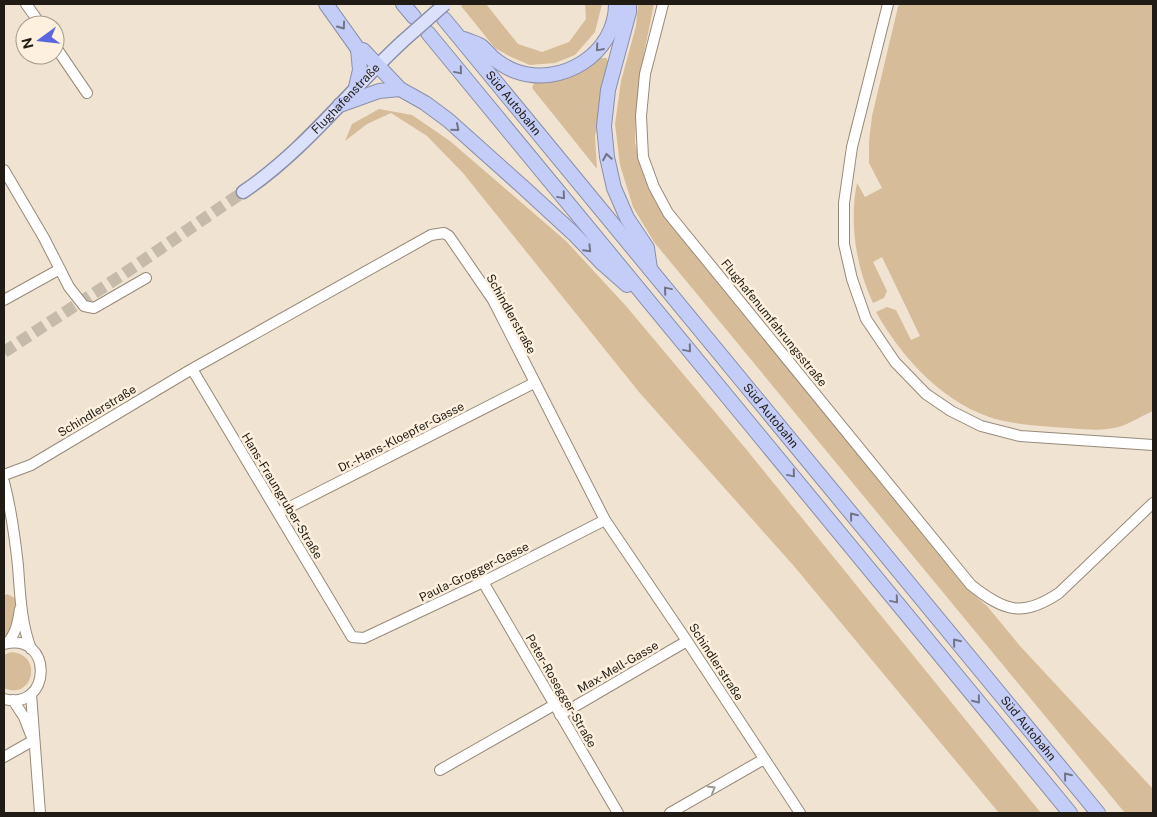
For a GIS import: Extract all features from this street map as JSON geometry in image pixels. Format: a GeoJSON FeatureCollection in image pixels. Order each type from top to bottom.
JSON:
{"type":"FeatureCollection","features":[{"type":"Feature","properties":{"kind":"highway"},"geometry":{"type":"LineString","coordinates":[[326,4],[358,49],[360,70],[356,87]]}},
{"type":"Feature","properties":{"kind":"highway"},"geometry":{"type":"LineString","coordinates":[[403,4],[414,17]]}},
{"type":"Feature","properties":{"kind":"highway"},"geometry":{"type":"LineString","coordinates":[[461,38],[481,46],[494,60],[510,69],[532,75],[550,76],[573,69],[598,49],[610,33],[616,4]]}},
{"type":"Feature","properties":{"kind":"highway"},"geometry":{"type":"LineString","coordinates":[[629,4],[629,12],[608,90],[604,133],[614,188],[627,218],[647,248],[650,270]]}},
{"type":"Feature","properties":{"kind":"highway","name":"Süd Autobahn"},"geometry":{"type":"LineString","coordinates":[[444,19],[1098,813]]}},
{"type":"Feature","properties":{"kind":"highway","name":"Süd Autobahn"},"geometry":{"type":"LineString","coordinates":[[428,33],[1070,813]]}},
{"type":"Feature","properties":{"kind":"highway"},"geometry":{"type":"LineString","coordinates":[[358,49],[362,50],[400,89],[425,103],[448,120],[657,312]]}},
{"type":"Feature","properties":{"kind":"highway"},"geometry":{"type":"LineString","coordinates":[[340,105],[379,91],[400,89]]}},
{"type":"Feature","properties":{"kind":"main road","name":"Flughafenstraße"},"geometry":{"type":"LineString","coordinates":[[243,192],[260,181],[298,148],[377,65],[445,4]]}},
{"type":"Feature","properties":{"kind":"street"},"geometry":{"type":"LineString","coordinates":[[26,4],[34,15]]}},
{"type":"Feature","properties":{"kind":"street","name":"Flughafenumfahrungsstraße"},"geometry":{"type":"LineString","coordinates":[[663,4],[645,74],[641,116],[643,157],[654,187],[668,212],[971,584],[989,599],[1006,607],[1027,609],[1044,603],[1059,593],[1153,503]]}},
{"type":"Feature","properties":{"kind":"street"},"geometry":{"type":"LineString","coordinates":[[888,4],[852,147],[844,203],[844,244],[852,279],[866,319],[895,362],[926,394],[951,411],[981,426],[1020,436],[1153,446]]}},
{"type":"Feature","properties":{"kind":"street"},"geometry":{"type":"LineString","coordinates":[[65,61],[87,93]]}},
{"type":"Feature","properties":{"kind":"street"},"geometry":{"type":"LineString","coordinates":[[4,170],[77,299],[84,306],[89,308],[100,306],[146,278]]}},
{"type":"Feature","properties":{"kind":"street","name":"Schindlerstraße"},"geometry":{"type":"LineString","coordinates":[[4,475],[31,465],[192,369],[431,235],[444,233],[449,236],[492,300],[605,520],[688,641],[800,813]]}},
{"type":"Feature","properties":{"kind":"street"},"geometry":{"type":"LineString","coordinates":[[4,300],[60,269]]}},
{"type":"Feature","properties":{"kind":"street","name":"Hans-Fraungruber-Straße"},"geometry":{"type":"LineString","coordinates":[[192,369],[352,637]]}},
{"type":"Feature","properties":{"kind":"street","name":"Dr.-Hans-Kloepfer-Gasse"},"geometry":{"type":"LineString","coordinates":[[278,512],[534,384]]}},
{"type":"Feature","properties":{"kind":"street"},"geometry":{"type":"LineString","coordinates":[[4,482],[15,544],[21,603],[27,638],[31,649],[38,658],[42,674],[38,685],[31,694],[23,699],[8,700]]}},
{"type":"Feature","properties":{"kind":"street","name":"Paula-Grogger-Gasse"},"geometry":{"type":"LineString","coordinates":[[352,637],[364,638],[483,582],[605,520]]}},
{"type":"Feature","properties":{"kind":"street","name":"Peter-Rosegger-Straße"},"geometry":{"type":"LineString","coordinates":[[483,582],[618,813]]}},
{"type":"Feature","properties":{"kind":"street"},"geometry":{"type":"LineString","coordinates":[[5,644],[12,638],[16,630],[21,603]]}},
{"type":"Feature","properties":{"kind":"street","name":"Max-Mell-Gasse"},"geometry":{"type":"LineString","coordinates":[[560,715],[688,641]]}},
{"type":"Feature","properties":{"kind":"street"},"geometry":{"type":"LineString","coordinates":[[5,644],[22,644],[31,649]]}},
{"type":"Feature","properties":{"kind":"street"},"geometry":{"type":"LineString","coordinates":[[31,694],[40,813]]}},
{"type":"Feature","properties":{"kind":"street"},"geometry":{"type":"LineString","coordinates":[[8,700],[24,717],[34,740]]}},
{"type":"Feature","properties":{"kind":"street"},"geometry":{"type":"LineString","coordinates":[[440,770],[554,704]]}},
{"type":"Feature","properties":{"kind":"street"},"geometry":{"type":"LineString","coordinates":[[4,757],[34,740]]}},
{"type":"Feature","properties":{"kind":"street"},"geometry":{"type":"LineString","coordinates":[[670,813],[764,759]]}},
{"type":"Feature","properties":{"kind":"shaded area"},"geometry":{"type":"Polygon","coordinates":[[[463,4],[486,4],[518,44],[542,52],[569,42],[586,19],[585,4],[602,4],[595,32],[575,55],[555,63],[530,65],[495,48],[461,6],[463,4]]]}},
{"type":"Feature","properties":{"kind":"shaded area"},"geometry":{"type":"Polygon","coordinates":[[[638,4],[654,4],[644,53],[636,113],[635,143],[643,173],[655,202],[966,588],[987,606],[1020,646],[1153,789],[1153,813],[1125,813],[654,242],[633,207],[620,165],[615,124],[621,81],[636,26],[638,4]]]}},
{"type":"Feature","properties":{"kind":"shaded area"},"geometry":{"type":"Polygon","coordinates":[[[900,4],[1153,4],[1153,411],[1122,426],[1097,430],[1021,424],[989,417],[954,399],[923,374],[897,344],[876,312],[887,307],[896,310],[911,340],[920,336],[882,257],[873,262],[887,291],[884,298],[873,303],[858,260],[854,229],[857,183],[865,197],[882,188],[869,163],[869,142],[872,116],[900,4]]]}},
{"type":"Feature","properties":{"kind":"shaded area"},"geometry":{"type":"Polygon","coordinates":[[[599,58],[607,58],[609,70],[595,136],[597,169],[532,88],[535,80],[557,81],[578,73],[599,58]]]}},
{"type":"Feature","properties":{"kind":"shaded area"},"geometry":{"type":"Polygon","coordinates":[[[379,109],[412,115],[450,141],[566,241],[626,306],[746,449],[1041,813],[999,813],[793,565],[639,392],[463,173],[427,136],[391,113],[367,124],[345,141],[352,124],[379,109]]]}},
{"type":"Feature","properties":{"kind":"shaded area"},"geometry":{"type":"Polygon","coordinates":[[[7,594],[15,598],[15,614],[11,629],[4,637],[4,596],[7,594]]]}},
{"type":"Feature","properties":{"kind":"shaded area"},"geometry":{"type":"Polygon","coordinates":[[[11,652],[21,655],[28,660],[31,668],[31,676],[28,683],[22,688],[14,690],[4,688],[4,655],[11,652]]]}},
{"type":"Feature","properties":{"kind":"tunnel"},"geometry":{"type":"LineString","coordinates":[[4,352],[122,275],[243,192]]}}]}
